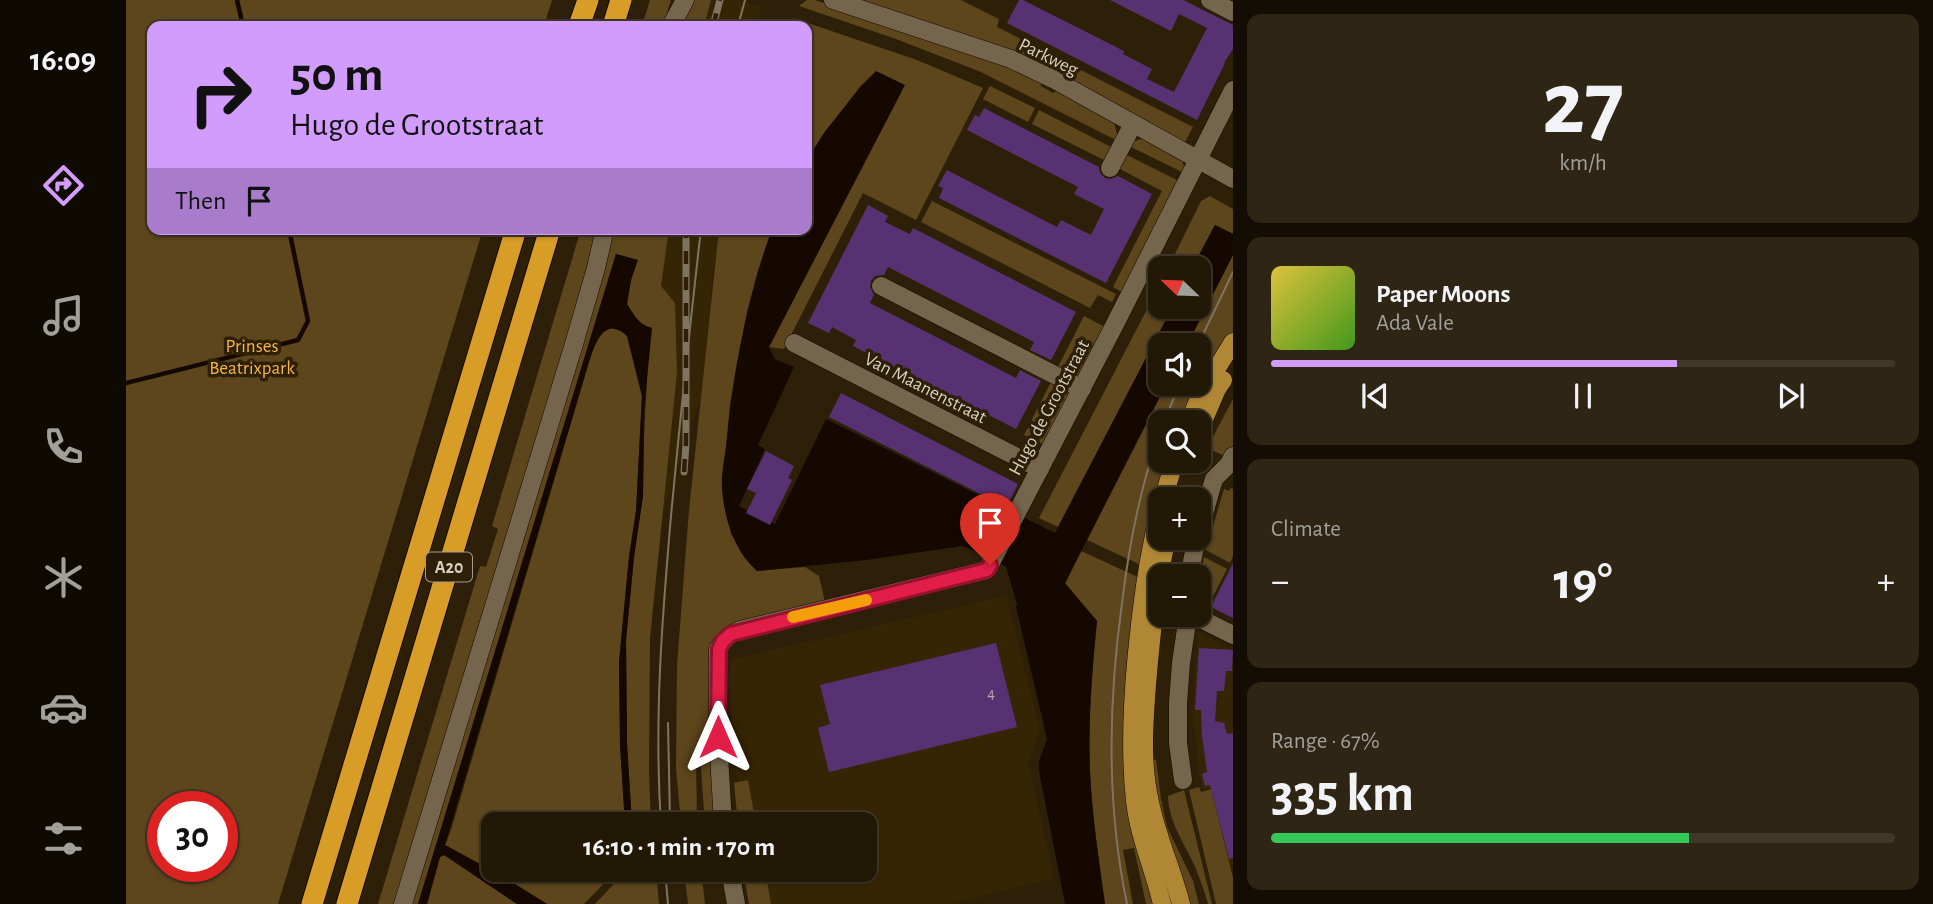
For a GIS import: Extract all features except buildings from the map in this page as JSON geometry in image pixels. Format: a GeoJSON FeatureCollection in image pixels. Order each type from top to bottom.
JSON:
{"type":"FeatureCollection","features":[{"type":"Feature","properties":{"kind":"highway"},"geometry":{"type":"LineString","coordinates":[[579,21],[581,0]]}},
{"type":"Feature","properties":{"kind":"highway"},"geometry":{"type":"LineString","coordinates":[[581,21],[588,0]]}},
{"type":"Feature","properties":{"kind":"highway"},"geometry":{"type":"LineString","coordinates":[[615,21],[621,0]]}},
{"type":"Feature","properties":{"kind":"highway","name":"A20"},"geometry":{"type":"LineString","coordinates":[[312,904],[514,235]]}},
{"type":"Feature","properties":{"kind":"highway","name":"A20"},"geometry":{"type":"LineString","coordinates":[[347,904],[548,235]]}},
{"type":"Feature","properties":{"kind":"main road"},"geometry":{"type":"LineString","coordinates":[[1195,410],[1233,342]]}},
{"type":"Feature","properties":{"kind":"main road"},"geometry":{"type":"LineString","coordinates":[[1208,410],[1217,388],[1233,366]]}},
{"type":"Feature","properties":{"kind":"main road"},"geometry":{"type":"LineString","coordinates":[[1152,550],[1139,637],[1132,723],[1137,813],[1141,837],[1162,904]]}},
{"type":"Feature","properties":{"kind":"main road"},"geometry":{"type":"LineString","coordinates":[[1164,550],[1154,608],[1143,741],[1149,799],[1156,830],[1181,904]]}},
{"type":"Feature","properties":{"kind":"street"},"geometry":{"type":"LineString","coordinates":[[674,21],[685,0]]}},
{"type":"Feature","properties":{"kind":"street","name":"Parkweg"},"geometry":{"type":"LineString","coordinates":[[833,0],[1011,59],[1233,179]]}},
{"type":"Feature","properties":{"kind":"street"},"geometry":{"type":"LineString","coordinates":[[1209,0],[1233,12]]}},
{"type":"Feature","properties":{"kind":"street","name":"Hugo de Grootstraat"},"geometry":{"type":"LineString","coordinates":[[722,812],[718,737],[719,649],[723,641],[740,630],[987,570],[1233,90]]}},
{"type":"Feature","properties":{"kind":"street"},"geometry":{"type":"LineString","coordinates":[[1110,168],[1133,124]]}},
{"type":"Feature","properties":{"kind":"street"},"geometry":{"type":"LineString","coordinates":[[403,904],[574,344],[604,235]]}},
{"type":"Feature","properties":{"kind":"street"},"geometry":{"type":"LineString","coordinates":[[881,286],[1082,388]]}},
{"type":"Feature","properties":{"kind":"street","name":"Van Maanenstraat"},"geometry":{"type":"LineString","coordinates":[[793,343],[1040,469]]}},
{"type":"Feature","properties":{"kind":"street"},"geometry":{"type":"LineString","coordinates":[[1211,489],[1214,479],[1232,462]]}},
{"type":"Feature","properties":{"kind":"street"},"geometry":{"type":"LineString","coordinates":[[1211,624],[1233,635]]}},
{"type":"Feature","properties":{"kind":"street"},"geometry":{"type":"LineString","coordinates":[[1183,780],[1178,743],[1178,703],[1186,627]]}},
{"type":"Feature","properties":{"kind":"street"},"geometry":{"type":"LineString","coordinates":[[732,882],[736,904]]}},
{"type":"Feature","properties":{"kind":"shaded area"},"geometry":{"type":"Polygon","coordinates":[[[711,0],[740,0],[761,7],[757,21],[705,21],[711,0]]]}},
{"type":"Feature","properties":{"kind":"shaded area"},"geometry":{"type":"Polygon","coordinates":[[[876,71],[905,85],[769,347],[775,359],[794,367],[758,445],[765,449],[739,506],[775,524],[826,419],[1055,533],[1148,354],[1148,396],[1160,396],[1153,410],[1148,410],[1148,420],[1065,583],[1097,621],[1091,696],[1090,771],[1105,904],[1065,904],[1039,771],[1039,761],[1047,739],[1017,604],[1006,567],[984,554],[962,546],[866,560],[757,571],[736,544],[728,522],[722,482],[733,386],[743,333],[770,235],[812,235],[812,152],[824,133],[876,71]]]}},
{"type":"Feature","properties":{"kind":"shaded area"},"geometry":{"type":"Polygon","coordinates":[[[1215,225],[1233,234],[1233,255],[1211,298],[1211,256],[1198,256],[1215,225]]]}},
{"type":"Feature","properties":{"kind":"shaded area"},"geometry":{"type":"Polygon","coordinates":[[[668,235],[718,235],[702,395],[662,515],[677,373],[661,287],[668,235]]]}},
{"type":"Feature","properties":{"kind":"shaded area"},"geometry":{"type":"Polygon","coordinates":[[[616,254],[638,260],[627,304],[640,322],[652,328],[644,410],[643,496],[626,640],[627,743],[631,812],[624,812],[619,662],[636,511],[642,396],[627,336],[618,330],[610,329],[599,338],[591,355],[445,845],[481,865],[481,880],[444,855],[440,857],[427,904],[418,904],[616,254]]]}},
{"type":"Feature","properties":{"kind":"shaded area"},"geometry":{"type":"Polygon","coordinates":[[[1166,319],[1200,319],[1193,333],[1159,333],[1166,319]]]}},
{"type":"Feature","properties":{"kind":"shaded area"},"geometry":{"type":"Polygon","coordinates":[[[1006,596],[1040,729],[1028,762],[1054,878],[953,904],[764,904],[759,882],[877,882],[877,812],[744,812],[732,755],[730,660],[1006,596]]]}},
{"type":"Feature","properties":{"kind":"shaded area"},"geometry":{"type":"Polygon","coordinates":[[[1198,632],[1233,650],[1233,876],[1209,788],[1203,789],[1199,773],[1193,710],[1198,632]]]}},
{"type":"Feature","properties":{"kind":"shaded area"},"geometry":{"type":"Polygon","coordinates":[[[484,882],[512,882],[547,904],[517,904],[484,882]]]}},
{"type":"Feature","properties":{"kind":"green space","name":"Prinses Beatrixpark"},"geometry":{"type":"Polygon","coordinates":[[[126,0],[552,0],[546,21],[147,21],[147,235],[481,235],[278,904],[126,904],[126,0]]]}},
{"type":"Feature","properties":{"kind":"green space"},"geometry":{"type":"Polygon","coordinates":[[[650,0],[671,0],[665,21],[644,21],[650,0]]]}},
{"type":"Feature","properties":{"kind":"green space"},"geometry":{"type":"Polygon","coordinates":[[[688,0],[711,0],[705,21],[678,21],[688,0]]]}},
{"type":"Feature","properties":{"kind":"green space"},"geometry":{"type":"Polygon","coordinates":[[[807,0],[815,0],[1019,69],[1040,79],[1041,86],[1053,93],[1059,90],[1113,119],[1118,137],[1116,140],[981,72],[799,6],[807,0]]]}},
{"type":"Feature","properties":{"kind":"green space"},"geometry":{"type":"Polygon","coordinates":[[[852,0],[961,0],[999,19],[997,27],[1061,59],[1055,69],[1046,69],[852,0]]]}},
{"type":"Feature","properties":{"kind":"green space"},"geometry":{"type":"Polygon","coordinates":[[[812,24],[917,60],[983,88],[916,220],[863,193],[784,349],[769,347],[904,85],[861,86],[812,152],[812,24]]]}},
{"type":"Feature","properties":{"kind":"green space"},"geometry":{"type":"Polygon","coordinates":[[[1065,62],[1193,127],[1184,144],[1064,80],[1060,71],[1065,62]]]}},
{"type":"Feature","properties":{"kind":"green space"},"geometry":{"type":"Polygon","coordinates":[[[990,86],[1035,108],[1028,122],[983,99],[990,86]]]}},
{"type":"Feature","properties":{"kind":"green space"},"geometry":{"type":"Polygon","coordinates":[[[1039,110],[1113,148],[1106,161],[1032,124],[1039,110]]]}},
{"type":"Feature","properties":{"kind":"green space"},"geometry":{"type":"Polygon","coordinates":[[[1145,138],[1182,160],[1182,172],[1129,146],[1131,142],[1145,138]]]}},
{"type":"Feature","properties":{"kind":"green space"},"geometry":{"type":"Polygon","coordinates":[[[1125,154],[1179,181],[1122,292],[1113,287],[1162,191],[1118,168],[1125,154]]]}},
{"type":"Feature","properties":{"kind":"green space"},"geometry":{"type":"Polygon","coordinates":[[[1210,196],[1233,209],[1233,234],[1215,225],[1198,256],[1174,256],[1201,201],[1210,196]]]}},
{"type":"Feature","properties":{"kind":"green space"},"geometry":{"type":"Polygon","coordinates":[[[932,201],[1116,294],[1112,302],[1098,295],[1090,308],[921,222],[932,201]]]}},
{"type":"Feature","properties":{"kind":"green space"},"geometry":{"type":"Polygon","coordinates":[[[579,235],[599,235],[401,904],[378,904],[480,566],[486,567],[498,529],[492,526],[579,235]]]}},
{"type":"Feature","properties":{"kind":"green space"},"geometry":{"type":"Polygon","coordinates":[[[607,235],[668,235],[661,286],[675,303],[677,373],[650,638],[651,812],[631,812],[627,743],[626,640],[643,496],[647,380],[645,327],[636,319],[627,304],[637,260],[616,254],[418,904],[407,904],[607,235]]]}},
{"type":"Feature","properties":{"kind":"green space"},"geometry":{"type":"Polygon","coordinates":[[[718,235],[770,235],[747,312],[730,404],[722,488],[731,534],[757,571],[805,567],[819,576],[825,602],[716,641],[716,812],[704,812],[698,754],[697,812],[680,812],[676,768],[677,665],[689,510],[718,235]]]}},
{"type":"Feature","properties":{"kind":"green space"},"geometry":{"type":"Polygon","coordinates":[[[1233,255],[1233,334],[1211,374],[1211,333],[1193,333],[1200,319],[1211,319],[1211,298],[1233,255]]]}},
{"type":"Feature","properties":{"kind":"green space"},"geometry":{"type":"Polygon","coordinates":[[[1148,307],[1148,319],[1166,319],[1159,333],[1148,333],[1148,354],[1058,527],[1039,518],[1148,307]]]}},
{"type":"Feature","properties":{"kind":"green space"},"geometry":{"type":"Polygon","coordinates":[[[1084,316],[1107,328],[1080,381],[1057,369],[1084,316]]]}},
{"type":"Feature","properties":{"kind":"green space"},"geometry":{"type":"Polygon","coordinates":[[[612,328],[627,336],[642,396],[636,511],[619,662],[624,812],[481,812],[481,865],[445,845],[592,352],[597,340],[612,328]]]}},
{"type":"Feature","properties":{"kind":"green space"},"geometry":{"type":"Polygon","coordinates":[[[1051,382],[1074,394],[1047,446],[1024,435],[1051,382]]]}},
{"type":"Feature","properties":{"kind":"green space"},"geometry":{"type":"Polygon","coordinates":[[[1160,396],[1199,396],[1192,410],[1153,410],[1160,396]]]}},
{"type":"Feature","properties":{"kind":"green space"},"geometry":{"type":"Polygon","coordinates":[[[1233,399],[1233,445],[1227,457],[1211,450],[1211,440],[1233,399]]]}},
{"type":"Feature","properties":{"kind":"green space"},"geometry":{"type":"Polygon","coordinates":[[[1148,420],[1148,473],[1168,473],[1164,487],[1148,487],[1148,547],[1143,566],[1087,540],[1148,420]]]}},
{"type":"Feature","properties":{"kind":"green space"},"geometry":{"type":"Polygon","coordinates":[[[1224,489],[1233,489],[1233,556],[1230,563],[1206,550],[1211,550],[1211,533],[1224,489]]]}},
{"type":"Feature","properties":{"kind":"green space"},"geometry":{"type":"Polygon","coordinates":[[[1081,551],[1140,578],[1158,904],[1146,904],[1134,848],[1123,850],[1133,904],[1105,904],[1090,771],[1091,696],[1097,621],[1065,584],[1081,551]]]}},
{"type":"Feature","properties":{"kind":"green space"},"geometry":{"type":"Polygon","coordinates":[[[1204,557],[1227,569],[1211,600],[1211,564],[1203,564],[1204,557]]]}},
{"type":"Feature","properties":{"kind":"green space"},"geometry":{"type":"Polygon","coordinates":[[[1148,760],[1156,760],[1167,827],[1193,881],[1199,904],[1186,904],[1163,836],[1148,760]]]}},
{"type":"Feature","properties":{"kind":"green space"},"geometry":{"type":"Polygon","coordinates":[[[748,780],[754,812],[737,812],[734,783],[748,780]]]}},
{"type":"Feature","properties":{"kind":"green space"},"geometry":{"type":"Polygon","coordinates":[[[1199,787],[1201,792],[1211,789],[1233,878],[1233,904],[1216,904],[1189,790],[1199,787]]]}},
{"type":"Feature","properties":{"kind":"green space"},"geometry":{"type":"Polygon","coordinates":[[[1184,790],[1212,904],[1208,904],[1171,814],[1168,796],[1184,790]]]}},
{"type":"Feature","properties":{"kind":"green space"},"geometry":{"type":"Polygon","coordinates":[[[444,855],[517,904],[427,904],[440,857],[444,855]]]}},
{"type":"Feature","properties":{"kind":"green space"},"geometry":{"type":"Polygon","coordinates":[[[512,882],[605,882],[584,904],[547,904],[512,882]]]}},
{"type":"Feature","properties":{"kind":"green space"},"geometry":{"type":"Polygon","coordinates":[[[616,882],[657,882],[659,904],[595,904],[616,882]]]}},
{"type":"Feature","properties":{"kind":"green space"},"geometry":{"type":"Polygon","coordinates":[[[685,882],[702,882],[705,904],[688,904],[685,882]]]}},
{"type":"Feature","properties":{"kind":"green space"},"geometry":{"type":"Polygon","coordinates":[[[745,882],[767,882],[771,904],[749,904],[745,882]]]}},
{"type":"Feature","properties":{"kind":"waterway"},"geometry":{"type":"LineString","coordinates":[[237,0],[242,21]]}},
{"type":"Feature","properties":{"kind":"waterway"},"geometry":{"type":"LineString","coordinates":[[126,383],[298,340],[308,321],[290,235]]}},
{"type":"Feature","properties":{"kind":"tram line"},"geometry":{"type":"LineString","coordinates":[[739,21],[745,0]]}},
{"type":"Feature","properties":{"kind":"tram line"},"geometry":{"type":"LineString","coordinates":[[660,812],[658,747],[662,632],[674,480],[700,235]]}},
{"type":"Feature","properties":{"kind":"tram line"},"geometry":{"type":"LineString","coordinates":[[1204,333],[1233,272]]}},
{"type":"Feature","properties":{"kind":"tram line"},"geometry":{"type":"LineString","coordinates":[[1169,410],[1175,396]]}},
{"type":"Feature","properties":{"kind":"tram line"},"geometry":{"type":"LineString","coordinates":[[1127,904],[1115,829],[1112,716],[1122,603],[1132,538],[1148,471]]}},
{"type":"Feature","properties":{"kind":"tram line"},"geometry":{"type":"LineString","coordinates":[[668,723],[670,812]]}},
{"type":"Feature","properties":{"kind":"tram line"},"geometry":{"type":"LineString","coordinates":[[666,882],[668,904]]}},
{"type":"Feature","properties":{"kind":"railway"},"geometry":{"type":"LineString","coordinates":[[714,21],[720,0]]}},
{"type":"Feature","properties":{"kind":"railway"},"geometry":{"type":"LineString","coordinates":[[684,472],[686,235]]}},
{"type":"Feature","properties":{"kind":"slow traffic"},"geometry":{"type":"LineString","coordinates":[[793,617],[866,600]]}},
{"type":"Feature","properties":{"kind":"route"},"geometry":{"type":"LineString","coordinates":[[718,737],[719,649],[731,634],[987,570],[990,565]]}}]}
